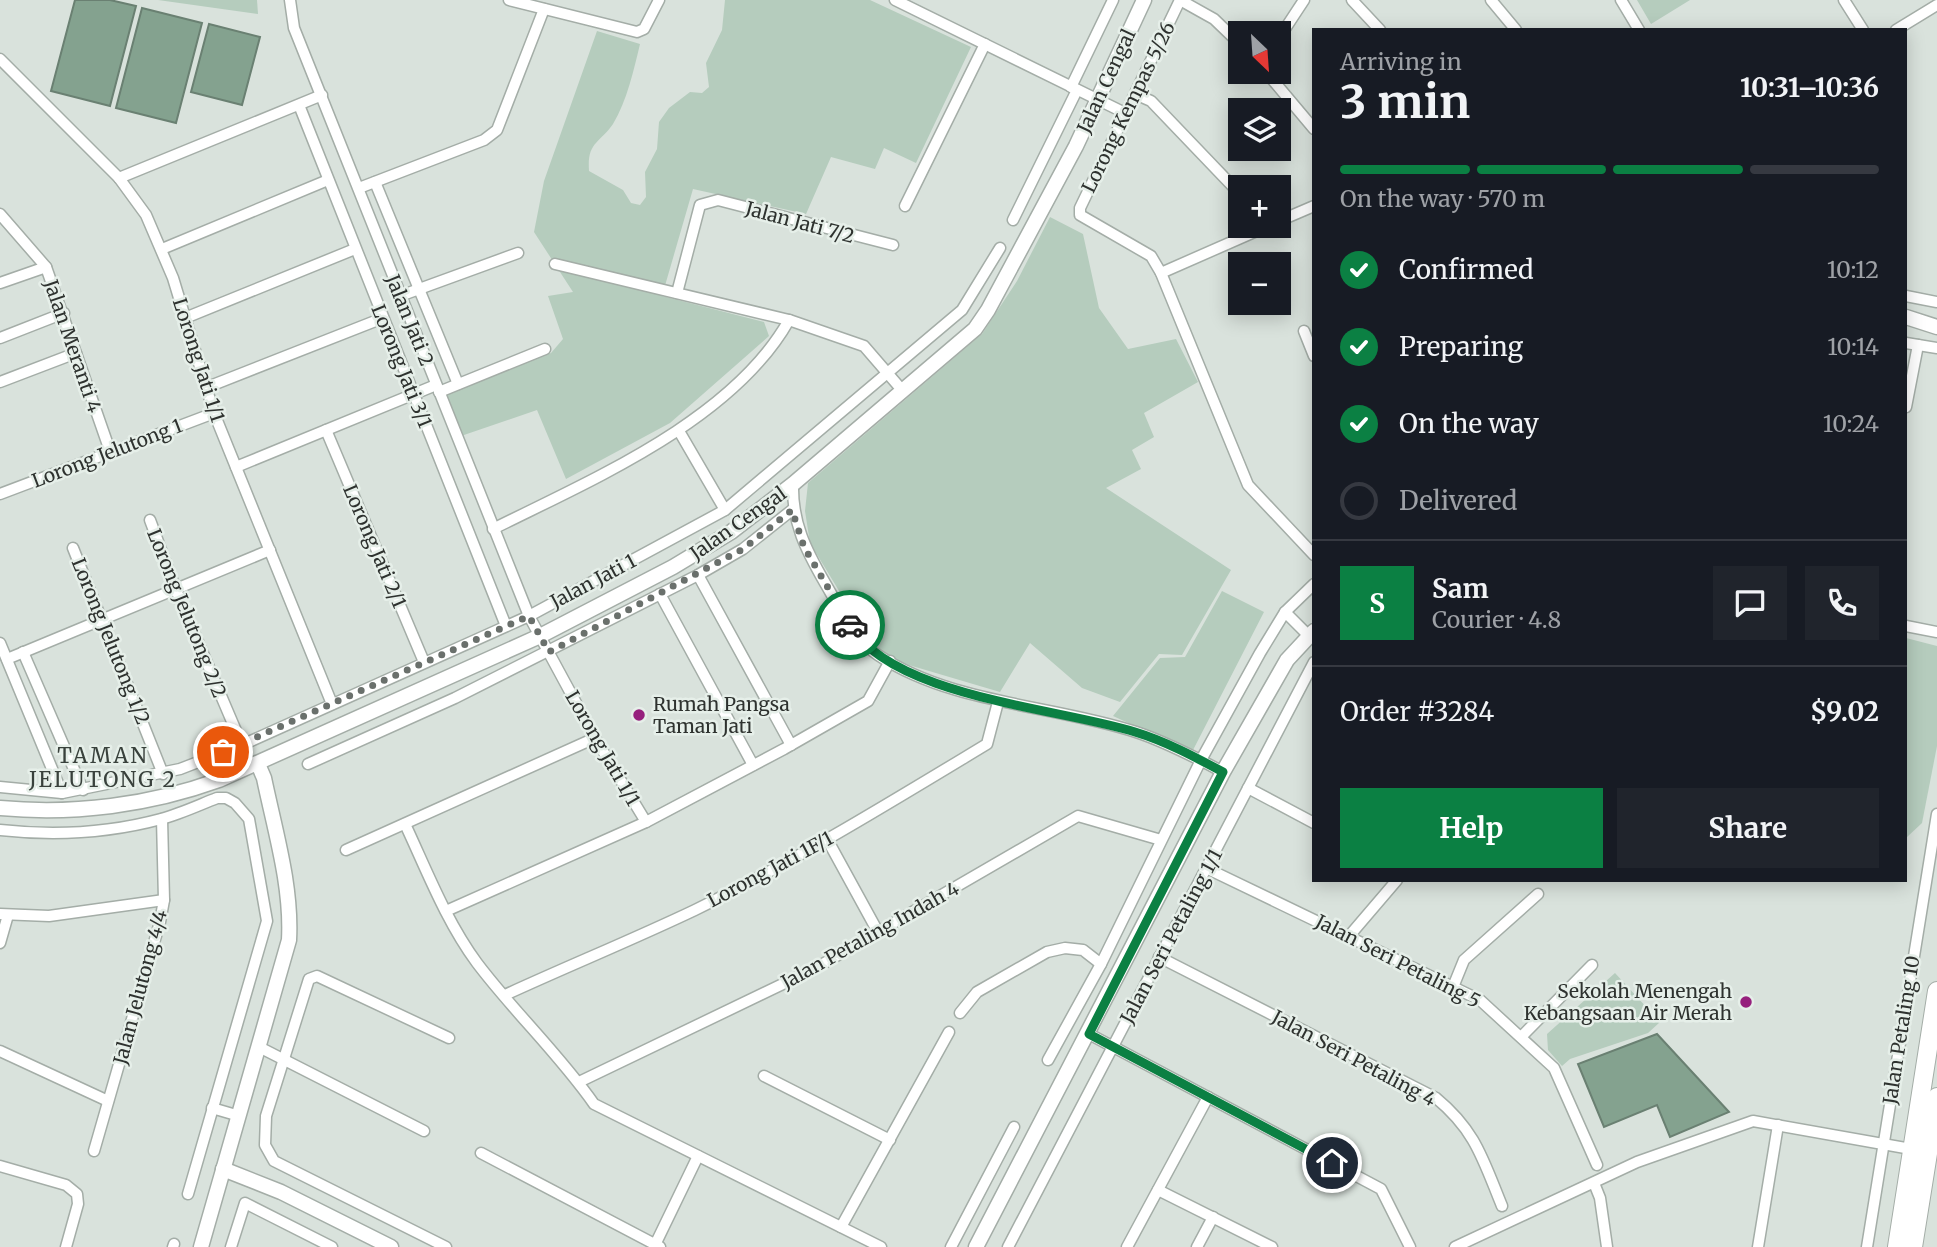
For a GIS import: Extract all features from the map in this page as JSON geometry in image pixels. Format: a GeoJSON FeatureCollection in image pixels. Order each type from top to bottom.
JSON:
{"type":"FeatureCollection","features":[{"type":"Feature","properties":{"kind":"main road"},"geometry":{"type":"LineString","coordinates":[[1897,1247],[1937,991]]}},
{"type":"Feature","properties":{"kind":"main road"},"geometry":{"type":"LineString","coordinates":[[1913,1247],[1937,1097]]}},
{"type":"Feature","properties":{"kind":"street","name":"Jalan Jati 2"},"geometry":{"type":"LineString","coordinates":[[290,0],[294,28],[493,529],[540,636]]}},
{"type":"Feature","properties":{"kind":"street"},"geometry":{"type":"LineString","coordinates":[[509,0],[637,32],[644,29],[659,0]]}},
{"type":"Feature","properties":{"kind":"street"},"geometry":{"type":"LineString","coordinates":[[895,0],[1125,113]]}},
{"type":"Feature","properties":{"kind":"street"},"geometry":{"type":"LineString","coordinates":[[1013,220],[1113,0]]}},
{"type":"Feature","properties":{"kind":"street","name":"Jalan Cengal"},"geometry":{"type":"LineString","coordinates":[[0,807],[76,809],[167,798],[258,764],[540,636],[673,567],[731,531],[793,484],[975,329],[988,310],[1097,100],[1144,0]]}},
{"type":"Feature","properties":{"kind":"street"},"geometry":{"type":"LineString","coordinates":[[1180,0],[1214,19],[1228,32]]}},
{"type":"Feature","properties":{"kind":"street","name":"Lorong Kempas 5/26"},"geometry":{"type":"LineString","coordinates":[[1161,272],[1151,256],[1080,215],[1080,208],[1180,0]]}},
{"type":"Feature","properties":{"kind":"street"},"geometry":{"type":"LineString","coordinates":[[1290,21],[1304,0]]}},
{"type":"Feature","properties":{"kind":"street"},"geometry":{"type":"LineString","coordinates":[[1352,0],[1378,28]]}},
{"type":"Feature","properties":{"kind":"street"},"geometry":{"type":"LineString","coordinates":[[1492,0],[1514,28]]}},
{"type":"Feature","properties":{"kind":"street"},"geometry":{"type":"LineString","coordinates":[[1620,0],[1638,28]]}},
{"type":"Feature","properties":{"kind":"street"},"geometry":{"type":"LineString","coordinates":[[1844,0],[1862,28]]}},
{"type":"Feature","properties":{"kind":"street"},"geometry":{"type":"LineString","coordinates":[[1899,28],[1937,5]]}},
{"type":"Feature","properties":{"kind":"street"},"geometry":{"type":"LineString","coordinates":[[359,188],[484,140],[497,130],[544,9]]}},
{"type":"Feature","properties":{"kind":"street"},"geometry":{"type":"LineString","coordinates":[[905,206],[985,44]]}},
{"type":"Feature","properties":{"kind":"street","name":"Lorong Jati 1/1"},"geometry":{"type":"LineString","coordinates":[[0,59],[119,178],[146,215],[162,249],[205,388],[332,704]]}},
{"type":"Feature","properties":{"kind":"street"},"geometry":{"type":"LineString","coordinates":[[1276,84],[1312,126]]}},
{"type":"Feature","properties":{"kind":"street"},"geometry":{"type":"LineString","coordinates":[[1135,94],[1151,101],[1228,181]]}},
{"type":"Feature","properties":{"kind":"street"},"geometry":{"type":"LineString","coordinates":[[119,178],[322,95]]}},
{"type":"Feature","properties":{"kind":"street","name":"Lorong Jati 3/1"},"geometry":{"type":"LineString","coordinates":[[299,105],[506,626]]}},
{"type":"Feature","properties":{"kind":"street"},"geometry":{"type":"LineString","coordinates":[[162,249],[328,180]]}},
{"type":"Feature","properties":{"kind":"street"},"geometry":{"type":"LineString","coordinates":[[375,182],[458,384]]}},
{"type":"Feature","properties":{"kind":"street","name":"Jalan Jati 7/2"},"geometry":{"type":"LineString","coordinates":[[677,293],[700,205],[707,201],[718,200],[893,246]]}},
{"type":"Feature","properties":{"kind":"street"},"geometry":{"type":"LineString","coordinates":[[1291,216],[1312,207]]}},
{"type":"Feature","properties":{"kind":"street","name":"Jalan Meranti 4"},"geometry":{"type":"LineString","coordinates":[[0,215],[46,267],[110,450]]}},
{"type":"Feature","properties":{"kind":"street"},"geometry":{"type":"LineString","coordinates":[[1239,238],[1161,272],[1248,485],[1312,553]]}},
{"type":"Feature","properties":{"kind":"street","name":"Jalan Jati 1"},"geometry":{"type":"LineString","coordinates":[[0,788],[66,792],[163,774],[242,745],[529,616],[725,510],[962,310],[1000,248]]}},
{"type":"Feature","properties":{"kind":"street"},"geometry":{"type":"LineString","coordinates":[[185,318],[355,249]]}},
{"type":"Feature","properties":{"kind":"street"},"geometry":{"type":"LineString","coordinates":[[400,296],[518,253]]}},
{"type":"Feature","properties":{"kind":"street"},"geometry":{"type":"LineString","coordinates":[[555,264],[789,320],[864,346],[902,390]]}},
{"type":"Feature","properties":{"kind":"street"},"geometry":{"type":"LineString","coordinates":[[0,283],[46,267]]}},
{"type":"Feature","properties":{"kind":"street"},"geometry":{"type":"LineString","coordinates":[[1907,296],[1937,302]]}},
{"type":"Feature","properties":{"kind":"street"},"geometry":{"type":"LineString","coordinates":[[0,338],[64,313]]}},
{"type":"Feature","properties":{"kind":"street"},"geometry":{"type":"LineString","coordinates":[[205,388],[383,318]]}},
{"type":"Feature","properties":{"kind":"street"},"geometry":{"type":"LineString","coordinates":[[1911,318],[1937,318]]}},
{"type":"Feature","properties":{"kind":"street"},"geometry":{"type":"LineString","coordinates":[[1911,318],[1937,327]]}},
{"type":"Feature","properties":{"kind":"street"},"geometry":{"type":"LineString","coordinates":[[493,529],[679,431],[762,360],[789,320]]}},
{"type":"Feature","properties":{"kind":"street"},"geometry":{"type":"LineString","coordinates":[[1304,331],[1312,351]]}},
{"type":"Feature","properties":{"kind":"street"},"geometry":{"type":"LineString","coordinates":[[1907,396],[1912,344],[1937,348]]}},
{"type":"Feature","properties":{"kind":"street"},"geometry":{"type":"LineString","coordinates":[[236,467],[413,395],[458,384],[545,349]]}},
{"type":"Feature","properties":{"kind":"street"},"geometry":{"type":"LineString","coordinates":[[0,382],[76,354]]}},
{"type":"Feature","properties":{"kind":"street","name":"Lorong Jelutong 1"},"geometry":{"type":"LineString","coordinates":[[0,494],[110,450],[215,413]]}},
{"type":"Feature","properties":{"kind":"street","name":"Lorong Jati 2/1"},"geometry":{"type":"LineString","coordinates":[[326,430],[424,662]]}},
{"type":"Feature","properties":{"kind":"street"},"geometry":{"type":"LineString","coordinates":[[679,431],[725,510]]}},
{"type":"Feature","properties":{"kind":"street"},"geometry":{"type":"LineString","coordinates":[[793,484],[792,510],[804,547],[858,638],[890,661],[921,676],[998,702],[1136,732],[1223,772]]}},
{"type":"Feature","properties":{"kind":"street"},"geometry":{"type":"LineString","coordinates":[[308,764],[549,652],[698,575],[743,549],[792,510]]}},
{"type":"Feature","properties":{"kind":"street","name":"Lorong Jelutong 2/2"},"geometry":{"type":"LineString","coordinates":[[150,520],[176,590],[242,745]]}},
{"type":"Feature","properties":{"kind":"street","name":"Lorong Jelutong 1/2"},"geometry":{"type":"LineString","coordinates":[[73,548],[163,774]]}},
{"type":"Feature","properties":{"kind":"street"},"geometry":{"type":"LineString","coordinates":[[7,659],[270,550]]}},
{"type":"Feature","properties":{"kind":"street"},"geometry":{"type":"LineString","coordinates":[[698,575],[791,745]]}},
{"type":"Feature","properties":{"kind":"street"},"geometry":{"type":"LineString","coordinates":[[1048,1060],[1101,964],[1200,760],[1285,612],[1312,586]]}},
{"type":"Feature","properties":{"kind":"street"},"geometry":{"type":"LineString","coordinates":[[660,594],[753,765]]}},
{"type":"Feature","properties":{"kind":"street"},"geometry":{"type":"LineString","coordinates":[[976,1247],[1223,772],[1287,660],[1312,633],[1285,612]]}},
{"type":"Feature","properties":{"kind":"street"},"geometry":{"type":"LineString","coordinates":[[1907,626],[1937,632]]}},
{"type":"Feature","properties":{"kind":"street","name":"Lorong Jati 1/1"},"geometry":{"type":"LineString","coordinates":[[540,636],[595,738],[646,822]]}},
{"type":"Feature","properties":{"kind":"street"},"geometry":{"type":"LineString","coordinates":[[0,643],[76,809]]}},
{"type":"Feature","properties":{"kind":"street"},"geometry":{"type":"LineString","coordinates":[[23,652],[83,790]]}},
{"type":"Feature","properties":{"kind":"street"},"geometry":{"type":"LineString","coordinates":[[446,911],[646,822],[791,745],[868,701],[890,661]]}},
{"type":"Feature","properties":{"kind":"street","name":"Jalan Seri Petaling 1/1"},"geometry":{"type":"LineString","coordinates":[[1007,1247],[1312,666]]}},
{"type":"Feature","properties":{"kind":"street","name":"Lorong Jati 1F/1"},"geometry":{"type":"LineString","coordinates":[[505,995],[695,909],[827,839],[987,744],[998,702]]}},
{"type":"Feature","properties":{"kind":"street"},"geometry":{"type":"LineString","coordinates":[[346,850],[595,738]]}},
{"type":"Feature","properties":{"kind":"street"},"geometry":{"type":"LineString","coordinates":[[201,1247],[236,1115],[285,962],[290,915],[264,778],[258,764]]}},
{"type":"Feature","properties":{"kind":"street"},"geometry":{"type":"LineString","coordinates":[[1248,788],[1312,822]]}},
{"type":"Feature","properties":{"kind":"street"},"geometry":{"type":"LineString","coordinates":[[0,830],[58,834],[162,819],[217,798],[235,803],[248,819],[267,921],[188,1194]]}},
{"type":"Feature","properties":{"kind":"street","name":"Jalan Petaling 10"},"geometry":{"type":"LineString","coordinates":[[1867,1247],[1937,814]]}},
{"type":"Feature","properties":{"kind":"street","name":"Jalan Petaling Indah 4"},"geometry":{"type":"LineString","coordinates":[[579,1082],[735,1009],[878,932],[1078,816],[1161,840]]}},
{"type":"Feature","properties":{"kind":"street","name":"Jalan Jelutong 4/4"},"geometry":{"type":"LineString","coordinates":[[94,1151],[164,900],[162,819]]}},
{"type":"Feature","properties":{"kind":"street"},"geometry":{"type":"LineString","coordinates":[[405,824],[446,911],[477,963],[579,1082],[594,1104],[881,1247]]}},
{"type":"Feature","properties":{"kind":"street"},"geometry":{"type":"LineString","coordinates":[[827,839],[878,932]]}},
{"type":"Feature","properties":{"kind":"street","name":"Jalan Seri Petaling 5"},"geometry":{"type":"LineString","coordinates":[[1206,868],[1350,935],[1480,1000],[1554,1068],[1597,1165]]}},
{"type":"Feature","properties":{"kind":"street"},"geometry":{"type":"LineString","coordinates":[[1350,935],[1395,882]]}},
{"type":"Feature","properties":{"kind":"street"},"geometry":{"type":"LineString","coordinates":[[1453,987],[1464,960],[1538,894]]}},
{"type":"Feature","properties":{"kind":"street"},"geometry":{"type":"LineString","coordinates":[[0,943],[4,914],[93,912],[164,900]]}},
{"type":"Feature","properties":{"kind":"street"},"geometry":{"type":"LineString","coordinates":[[960,1013],[977,992],[1047,952],[1065,948],[1083,950],[1101,964]]}},
{"type":"Feature","properties":{"kind":"street","name":"Jalan Seri Petaling 4"},"geometry":{"type":"LineString","coordinates":[[1159,957],[1436,1098],[1460,1118],[1476,1142],[1502,1206]]}},
{"type":"Feature","properties":{"kind":"street"},"geometry":{"type":"LineString","coordinates":[[1522,1036],[1592,965]]}},
{"type":"Feature","properties":{"kind":"street"},"geometry":{"type":"LineString","coordinates":[[446,1247],[274,1161],[264,1145],[266,1116],[309,979],[317,976],[449,1038]]}},
{"type":"Feature","properties":{"kind":"street"},"geometry":{"type":"LineString","coordinates":[[841,1227],[948,1032]]}},
{"type":"Feature","properties":{"kind":"street"},"geometry":{"type":"LineString","coordinates":[[1089,1034],[1381,1189],[1410,1247]]}},
{"type":"Feature","properties":{"kind":"street"},"geometry":{"type":"LineString","coordinates":[[259,1047],[424,1131]]}},
{"type":"Feature","properties":{"kind":"street"},"geometry":{"type":"LineString","coordinates":[[0,1051],[108,1101]]}},
{"type":"Feature","properties":{"kind":"street"},"geometry":{"type":"LineString","coordinates":[[764,1076],[890,1140]]}},
{"type":"Feature","properties":{"kind":"street"},"geometry":{"type":"LineString","coordinates":[[1126,1247],[1208,1097]]}},
{"type":"Feature","properties":{"kind":"street"},"geometry":{"type":"LineString","coordinates":[[212,1108],[236,1115]]}},
{"type":"Feature","properties":{"kind":"street"},"geometry":{"type":"LineString","coordinates":[[1455,1247],[1637,1162],[1753,1121],[1911,1149]]}},
{"type":"Feature","properties":{"kind":"street"},"geometry":{"type":"LineString","coordinates":[[1758,1247],[1778,1125]]}},
{"type":"Feature","properties":{"kind":"street"},"geometry":{"type":"LineString","coordinates":[[951,1247],[1013,1128]]}},
{"type":"Feature","properties":{"kind":"street"},"geometry":{"type":"LineString","coordinates":[[481,1153],[656,1246],[698,1156]]}},
{"type":"Feature","properties":{"kind":"street"},"geometry":{"type":"LineString","coordinates":[[0,1166],[66,1185],[77,1194],[79,1204],[66,1247]]}},
{"type":"Feature","properties":{"kind":"street"},"geometry":{"type":"LineString","coordinates":[[223,1169],[281,1192],[391,1247]]}},
{"type":"Feature","properties":{"kind":"street"},"geometry":{"type":"LineString","coordinates":[[1594,1183],[1600,1198],[1607,1247]]}},
{"type":"Feature","properties":{"kind":"street"},"geometry":{"type":"LineString","coordinates":[[1158,1189],[1272,1247]]}},
{"type":"Feature","properties":{"kind":"street"},"geometry":{"type":"LineString","coordinates":[[231,1247],[245,1203],[331,1247]]}},
{"type":"Feature","properties":{"kind":"street"},"geometry":{"type":"LineString","coordinates":[[1197,1247],[1213,1217]]}},
{"type":"Feature","properties":{"kind":"shaded area"},"geometry":{"type":"Polygon","coordinates":[[[75,0],[110,0],[136,6],[110,106],[51,91],[75,0]]]}},
{"type":"Feature","properties":{"kind":"shaded area"},"geometry":{"type":"Polygon","coordinates":[[[158,0],[257,0],[258,14],[158,0]]]}},
{"type":"Feature","properties":{"kind":"shaded area"},"geometry":{"type":"Polygon","coordinates":[[[725,0],[870,0],[971,47],[916,163],[884,148],[875,169],[831,157],[806,214],[693,189],[662,296],[764,322],[769,336],[670,423],[566,479],[537,410],[461,436],[445,394],[551,353],[563,339],[548,296],[573,292],[534,232],[544,181],[597,31],[640,44],[622,105],[613,124],[592,149],[589,171],[623,190],[631,203],[640,205],[646,197],[645,172],[657,149],[659,122],[669,108],[690,92],[702,93],[709,87],[706,63],[722,30],[725,0]]]}},
{"type":"Feature","properties":{"kind":"shaded area"},"geometry":{"type":"Polygon","coordinates":[[[1637,0],[1690,0],[1651,24],[1637,0]]]}},
{"type":"Feature","properties":{"kind":"shaded area"},"geometry":{"type":"Polygon","coordinates":[[[142,8],[202,23],[176,123],[116,108],[142,8]]]}},
{"type":"Feature","properties":{"kind":"shaded area"},"geometry":{"type":"Polygon","coordinates":[[[209,24],[260,37],[242,105],[191,92],[209,24]]]}},
{"type":"Feature","properties":{"kind":"shaded area"},"geometry":{"type":"Polygon","coordinates":[[[1050,217],[1083,234],[1099,308],[1128,349],[1176,339],[1198,382],[1144,413],[1154,437],[1132,450],[1141,469],[1106,488],[1231,570],[1182,655],[1159,654],[1120,702],[1082,688],[1030,643],[1000,692],[902,663],[881,650],[864,632],[810,543],[805,511],[808,483],[982,334],[1017,281],[1050,217]]]}},
{"type":"Feature","properties":{"kind":"shaded area"},"geometry":{"type":"Polygon","coordinates":[[[1222,591],[1264,612],[1192,752],[1113,716],[1160,658],[1185,657],[1222,591]]]}},
{"type":"Feature","properties":{"kind":"shaded area"},"geometry":{"type":"Polygon","coordinates":[[[1907,638],[1937,646],[1937,746],[1922,823],[1907,837],[1907,638]]]}},
{"type":"Feature","properties":{"kind":"shaded area"},"geometry":{"type":"Polygon","coordinates":[[[1615,973],[1660,1022],[1648,1033],[1570,1059],[1562,1066],[1548,1050],[1547,1034],[1615,973]]]}},
{"type":"Feature","properties":{"kind":"shaded area"},"geometry":{"type":"Polygon","coordinates":[[[1657,1034],[1729,1112],[1670,1137],[1657,1105],[1604,1127],[1578,1064],[1657,1034]]]}},
{"type":"Feature","properties":{"kind":"way so far"},"geometry":{"type":"LineString","coordinates":[[223,752],[529,616],[549,652],[743,549],[792,510],[804,547],[850,625]]}},
{"type":"Feature","properties":{"kind":"place","name":"Rumah Pangsa Taman Jati"},"geometry":{"type":"Point","coordinates":[639,715]}},
{"type":"Feature","properties":{"kind":"place","name":"Sekolah Menengah Kebangsaan Air Merah"},"geometry":{"type":"Point","coordinates":[1746,1002]}},
{"type":"Feature","properties":{"kind":"district","name":"TAMAN JELUTONG 2"},"geometry":{"type":"Point","coordinates":[103,768]}},
{"type":"Feature","properties":{"kind":"route"},"geometry":{"type":"LineString","coordinates":[[850,625],[858,638],[878,655],[921,676],[998,702],[1052,711],[1136,732],[1223,772],[1089,1034],[1332,1163]]}}]}
